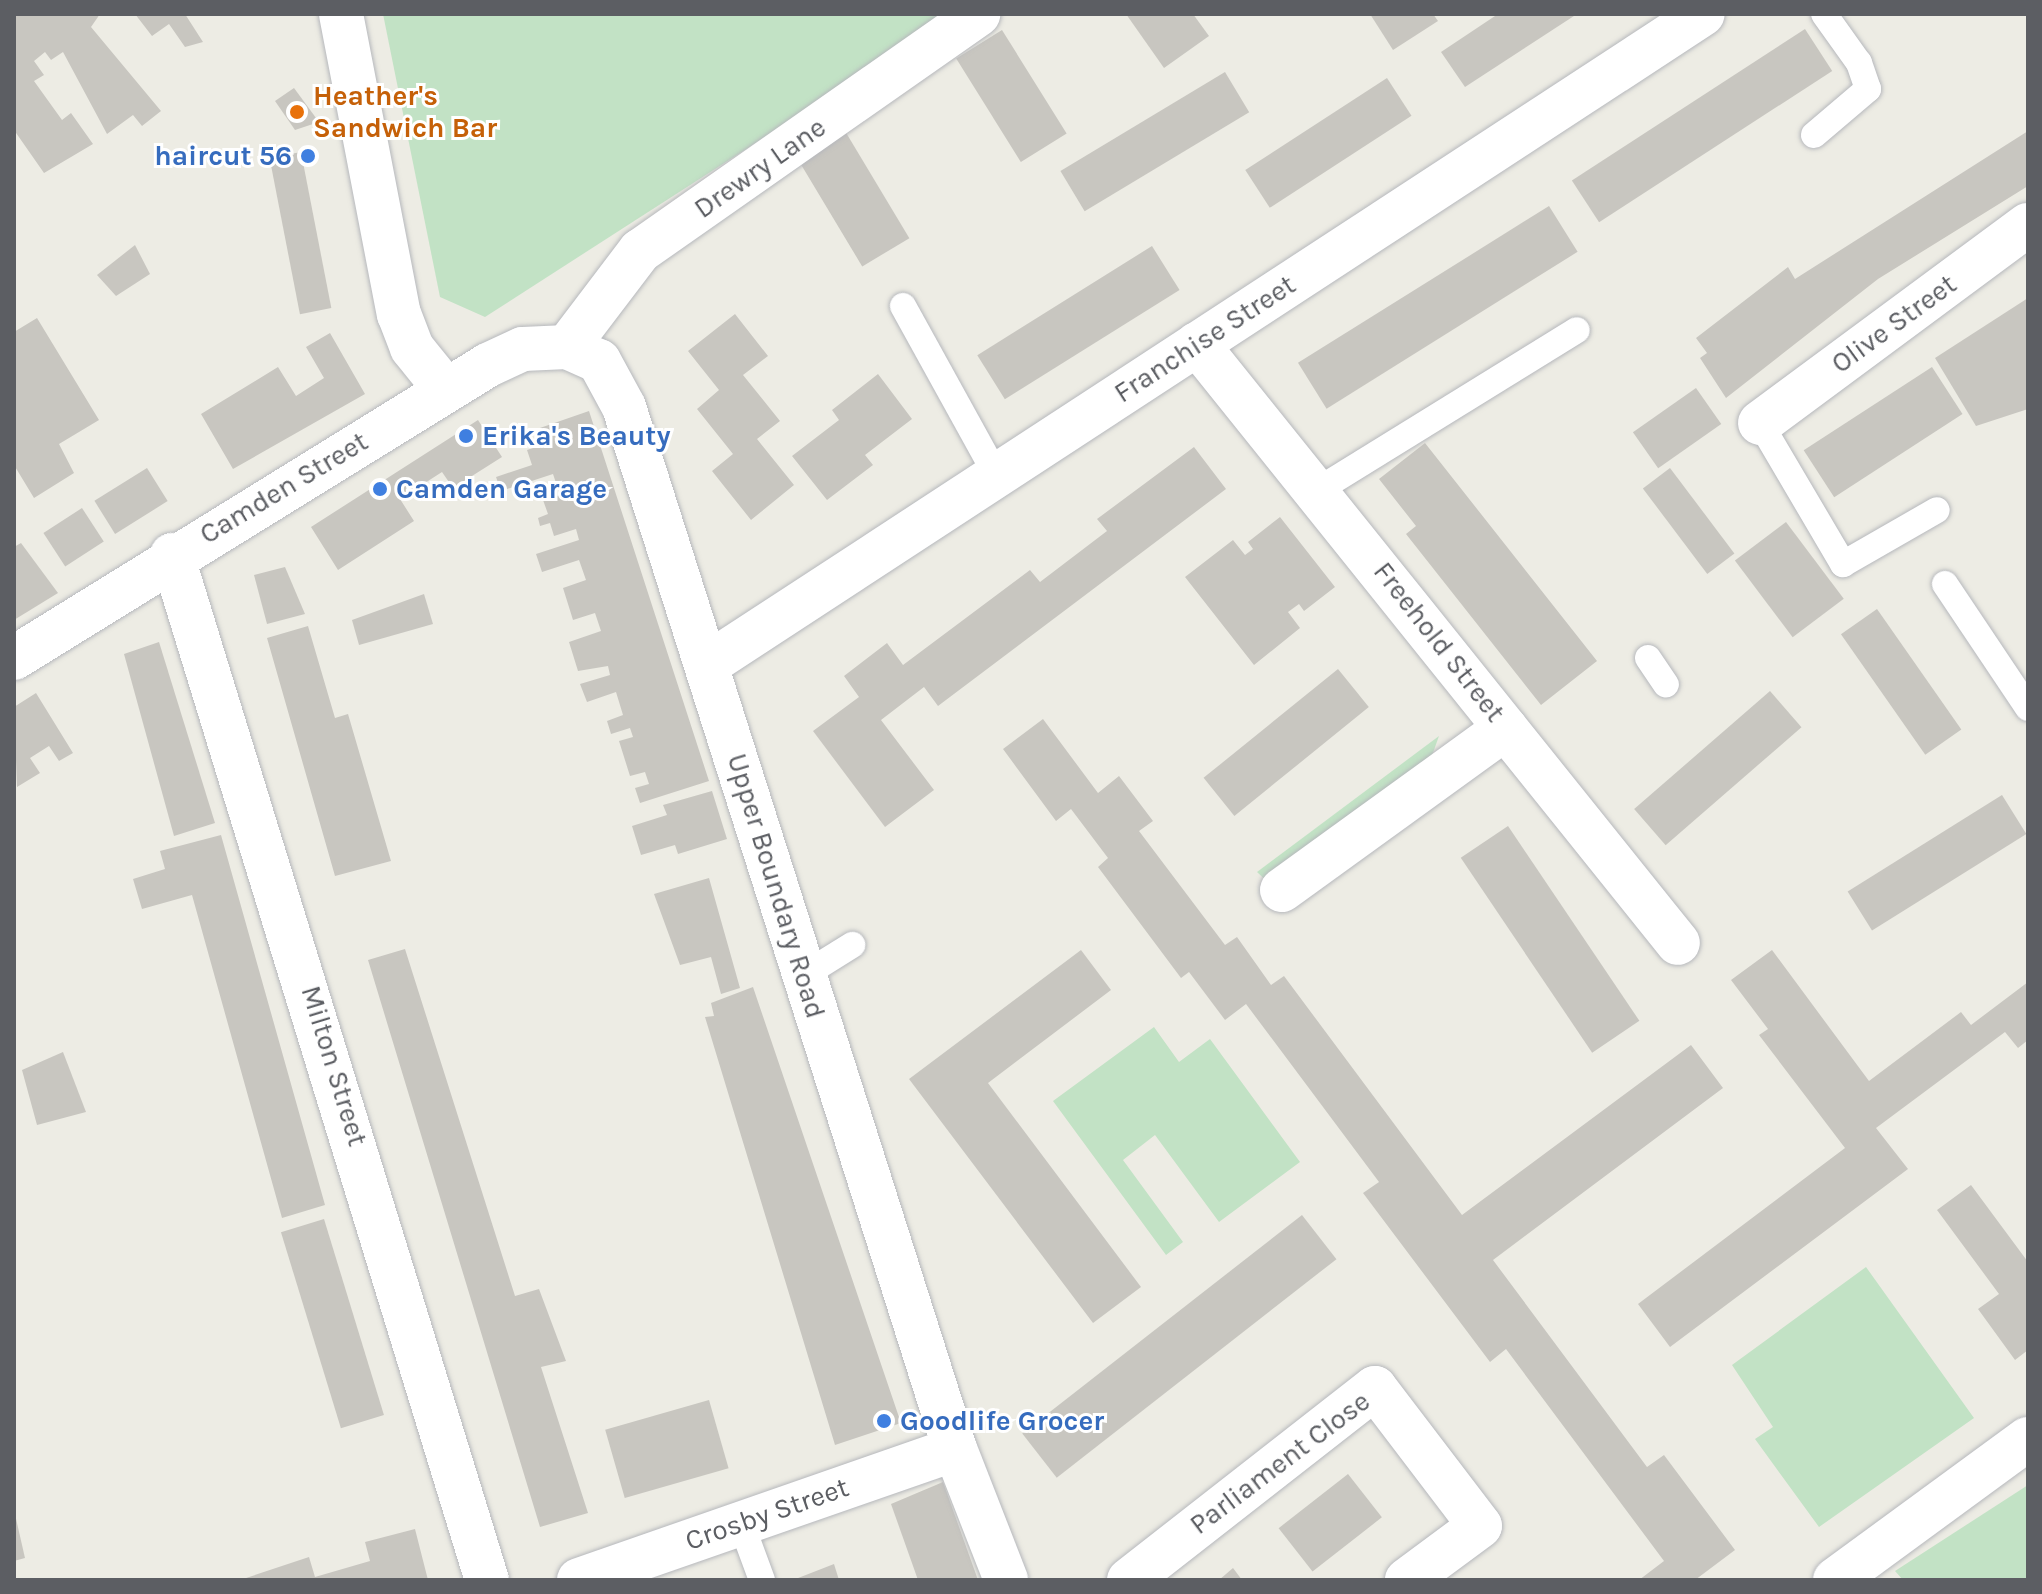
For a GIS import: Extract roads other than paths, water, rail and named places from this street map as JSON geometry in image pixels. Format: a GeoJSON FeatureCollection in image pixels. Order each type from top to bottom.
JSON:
{"type":"FeatureCollection","features":[{"type":"Feature","properties":{"kind":"street"},"geometry":{"type":"LineString","coordinates":[[341,14],[399,314],[412,348],[446,390]]}},
{"type":"Feature","properties":{"kind":"street","name":"Drewry Lane"},"geometry":{"type":"LineString","coordinates":[[567,347],[640,251],[978,14]]}},
{"type":"Feature","properties":{"kind":"street","name":"Franchise Street"},"geometry":{"type":"LineString","coordinates":[[708,664],[1703,14]]}},
{"type":"Feature","properties":{"kind":"street","name":"Olive Street"},"geometry":{"type":"LineString","coordinates":[[1760,423],[2028,225]]}},
{"type":"Feature","properties":{"kind":"street","name":"Freehold Street"},"geometry":{"type":"LineString","coordinates":[[1197,344],[1318,490],[1678,943]]}},
{"type":"Feature","properties":{"kind":"street","name":"Camden Street"},"geometry":{"type":"LineString","coordinates":[[14,658],[172,555],[446,390],[523,349],[567,347]]}},
{"type":"Feature","properties":{"kind":"street","name":"Upper Boundary Road"},"geometry":{"type":"LineString","coordinates":[[567,347],[599,361],[624,407],[955,1449],[1006,1580]]}},
{"type":"Feature","properties":{"kind":"street","name":"Milton Street"},"geometry":{"type":"LineString","coordinates":[[172,555],[487,1580]]}},
{"type":"Feature","properties":{"kind":"street"},"geometry":{"type":"LineString","coordinates":[[1282,890],[1506,728]]}},
{"type":"Feature","properties":{"kind":"street","name":"Parliament Close"},"geometry":{"type":"LineString","coordinates":[[1129,1580],[1375,1388],[1480,1526],[1407,1580]]}},
{"type":"Feature","properties":{"kind":"street"},"geometry":{"type":"LineString","coordinates":[[1835,1580],[2025,1447]]}},
{"type":"Feature","properties":{"kind":"street","name":"Crosby Street"},"geometry":{"type":"LineString","coordinates":[[579,1580],[955,1449]]}},
{"type":"Feature","properties":{"kind":"lane"},"geometry":{"type":"LineString","coordinates":[[1814,135],[1868,89],[1859,63],[1824,14]]}},
{"type":"Feature","properties":{"kind":"lane"},"geometry":{"type":"LineString","coordinates":[[903,306],[997,476]]}},
{"type":"Feature","properties":{"kind":"lane"},"geometry":{"type":"LineString","coordinates":[[1318,490],[1577,330]]}},
{"type":"Feature","properties":{"kind":"lane"},"geometry":{"type":"LineString","coordinates":[[1760,423],[1843,564],[1937,510]]}},
{"type":"Feature","properties":{"kind":"lane"},"geometry":{"type":"LineString","coordinates":[[1945,584],[2028,708]]}},
{"type":"Feature","properties":{"kind":"lane"},"geometry":{"type":"LineString","coordinates":[[1648,658],[1666,685]]}},
{"type":"Feature","properties":{"kind":"lane"},"geometry":{"type":"LineString","coordinates":[[804,975],[852,945]]}},
{"type":"Feature","properties":{"kind":"lane"},"geometry":{"type":"LineString","coordinates":[[741,1523],[762,1580]]}},
{"type":"Feature","properties":{"kind":"place","name":"Heather's Sandwich Bar"},"geometry":{"type":"Point","coordinates":[297,112]}},
{"type":"Feature","properties":{"kind":"place","name":"haircut 56"},"geometry":{"type":"Point","coordinates":[308,156]}},
{"type":"Feature","properties":{"kind":"place","name":"Erika's Beauty"},"geometry":{"type":"Point","coordinates":[466,436]}},
{"type":"Feature","properties":{"kind":"place","name":"Camden Garage"},"geometry":{"type":"Point","coordinates":[380,489]}},
{"type":"Feature","properties":{"kind":"place","name":"Goodlife Grocer"},"geometry":{"type":"Point","coordinates":[884,1421]}}]}
